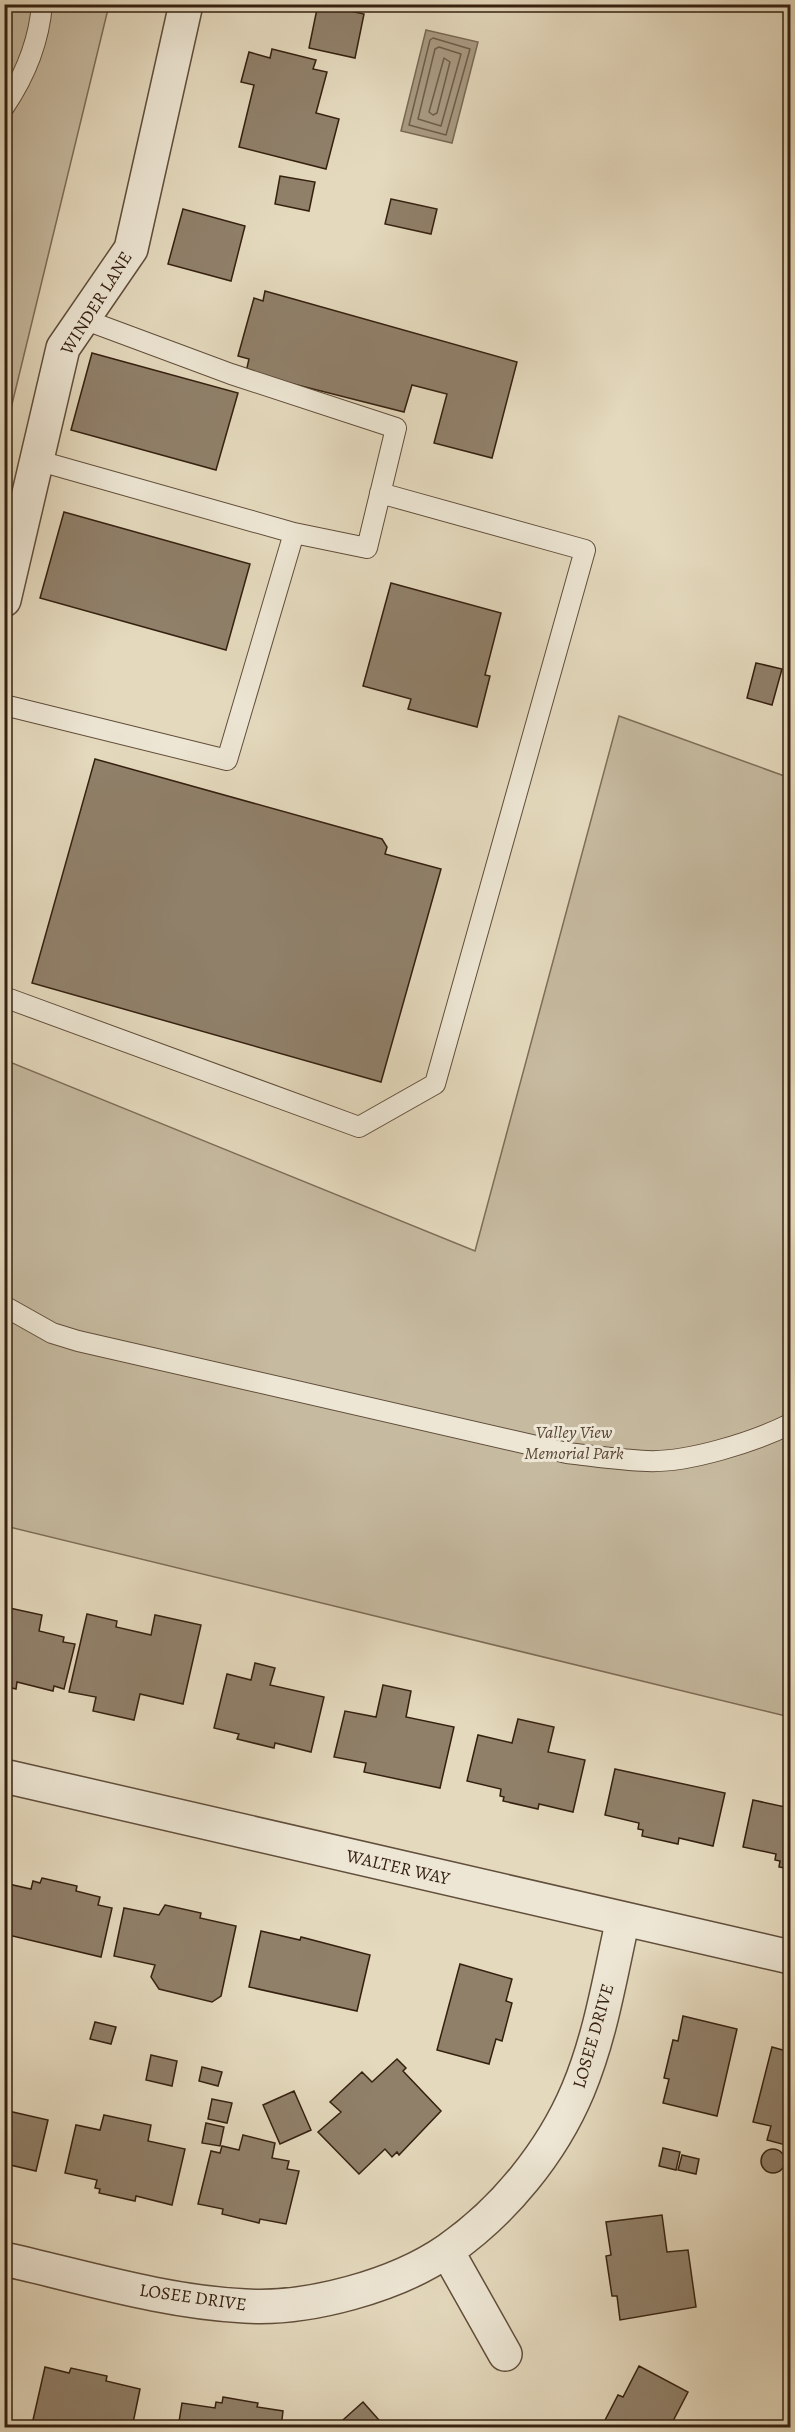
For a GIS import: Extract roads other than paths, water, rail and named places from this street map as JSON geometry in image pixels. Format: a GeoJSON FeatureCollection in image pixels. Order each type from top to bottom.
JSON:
{"type":"FeatureCollection","features":[{"type":"Feature","properties":{"kind":"street","name":"WINDER LANE"},"geometry":{"type":"LineString","coordinates":[[4,600],[63,348],[132,249],[186,4]]}},
{"type":"Feature","properties":{"kind":"street","name":"WALTER WAY"},"geometry":{"type":"LineString","coordinates":[[4,1776],[790,1957]]}},
{"type":"Feature","properties":{"kind":"street","name":"LOSEE DRIVE"},"geometry":{"type":"LineString","coordinates":[[4,2259],[178,2299],[248,2307],[282,2306],[349,2293],[382,2282],[447,2251],[504,2201],[528,2173],[563,2120],[590,2059],[623,1918]]}},
{"type":"Feature","properties":{"kind":"street"},"geometry":{"type":"LineString","coordinates":[[447,2251],[505,2354]]}},
{"type":"Feature","properties":{"kind":"lane"},"geometry":{"type":"LineString","coordinates":[[4,107],[25,72],[35,46],[42,4]]}},
{"type":"Feature","properties":{"kind":"lane"},"geometry":{"type":"LineString","coordinates":[[36,460],[294,533],[367,548],[396,428],[231,374],[83,320]]}},
{"type":"Feature","properties":{"kind":"lane"},"geometry":{"type":"LineString","coordinates":[[4,997],[359,1127],[435,1084],[585,550],[380,493]]}},
{"type":"Feature","properties":{"kind":"lane"},"geometry":{"type":"LineString","coordinates":[[4,705],[227,760],[294,533]]}},
{"type":"Feature","properties":{"kind":"lane"},"geometry":{"type":"LineString","coordinates":[[4,1306],[52,1333],[78,1341],[567,1453],[648,1461],[677,1460],[711,1452],[790,1424]]}},
{"type":"Feature","properties":{"kind":"water"},"geometry":{"type":"Polygon","coordinates":[[[426,30],[478,42],[452,143],[401,131],[426,30]]]}},
{"type":"Feature","properties":{"kind":"park label","name":"Valley View Memorial Park"},"geometry":{"type":"Point","coordinates":[574,1442]}}]}
